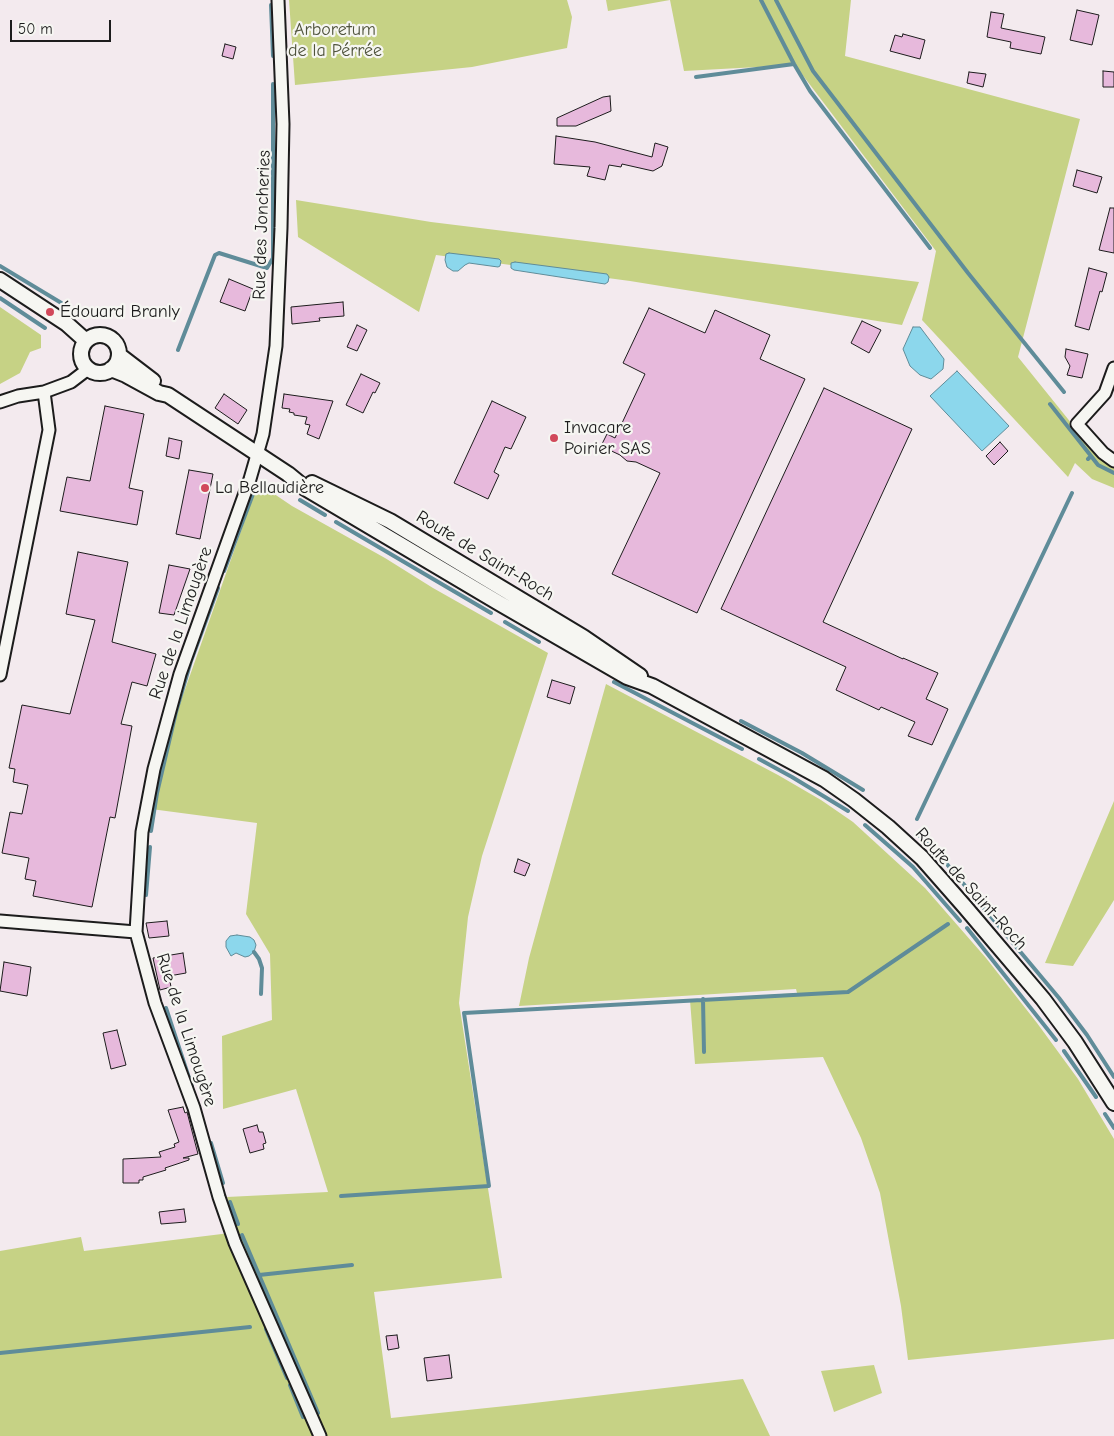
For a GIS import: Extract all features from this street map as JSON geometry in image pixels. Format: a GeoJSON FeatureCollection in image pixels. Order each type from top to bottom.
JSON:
{"type":"FeatureCollection","features":[{"type":"Feature","properties":{"kind":"street","name":"Rue des Joncheries"},"geometry":{"type":"LineString","coordinates":[[258,452],[263,434],[276,346],[283,124],[278,0]]}},
{"type":"Feature","properties":{"kind":"street"},"geometry":{"type":"LineString","coordinates":[[0,280],[67,324],[86,341]]}},
{"type":"Feature","properties":{"kind":"street"},"geometry":{"type":"LineString","coordinates":[[98,335],[110,338],[115,343],[118,355],[115,365],[111,369],[100,373],[88,369],[81,358],[86,341],[98,335]]}},
{"type":"Feature","properties":{"kind":"street","name":"Route de Saint-Roch"},"geometry":{"type":"LineString","coordinates":[[118,355],[163,388],[168,395]]}},
{"type":"Feature","properties":{"kind":"street"},"geometry":{"type":"LineString","coordinates":[[1114,368],[1105,393],[1077,424],[1103,453],[1114,460]]}},
{"type":"Feature","properties":{"kind":"street"},"geometry":{"type":"LineString","coordinates":[[0,402],[18,396],[44,392],[71,382],[88,369]]}},
{"type":"Feature","properties":{"kind":"street","name":"Route de Saint-Roch"},"geometry":{"type":"LineString","coordinates":[[111,369],[158,393],[168,395],[258,452],[312,493],[499,604],[627,677],[652,686],[824,780],[854,800],[922,858],[1043,999],[1075,1042],[1114,1104]]}},
{"type":"Feature","properties":{"kind":"street"},"geometry":{"type":"LineString","coordinates":[[0,675],[49,430],[44,392]]}},
{"type":"Feature","properties":{"kind":"street","name":"Rue de la Limougère"},"geometry":{"type":"LineString","coordinates":[[258,452],[180,674],[154,769],[142,832],[136,932],[155,1003],[194,1108],[219,1197],[235,1243],[320,1436]]}},
{"type":"Feature","properties":{"kind":"street"},"geometry":{"type":"LineString","coordinates":[[0,921],[136,932]]}},
{"type":"Feature","properties":{"kind":"green space","name":"Arboretum de la Pérrée"},"geometry":{"type":"Polygon","coordinates":[[[289,0],[567,0],[572,17],[567,48],[472,67],[295,85],[289,0]]]}},
{"type":"Feature","properties":{"kind":"green space"},"geometry":{"type":"Polygon","coordinates":[[[606,0],[670,0],[608,11],[606,0]]]}},
{"type":"Feature","properties":{"kind":"green space"},"geometry":{"type":"Polygon","coordinates":[[[670,0],[851,0],[845,56],[1080,119],[1018,357],[1101,460],[1114,467],[1114,488],[1092,479],[1075,463],[1068,477],[922,320],[936,251],[795,65],[684,71],[670,0]]]}},
{"type":"Feature","properties":{"kind":"green space"},"geometry":{"type":"Polygon","coordinates":[[[296,200],[431,222],[919,282],[902,325],[630,281],[436,255],[419,312],[298,237],[296,200]]]}},
{"type":"Feature","properties":{"kind":"green space"},"geometry":{"type":"Polygon","coordinates":[[[0,307],[41,335],[41,348],[30,352],[20,373],[0,384],[0,307]]]}},
{"type":"Feature","properties":{"kind":"green space"},"geometry":{"type":"Polygon","coordinates":[[[258,483],[292,506],[548,653],[482,856],[468,917],[459,1003],[502,1278],[374,1292],[391,1418],[743,1379],[770,1436],[0,1436],[0,1251],[81,1237],[84,1251],[238,1232],[227,1197],[328,1192],[296,1089],[223,1109],[222,1036],[272,1020],[270,954],[246,914],[257,823],[151,809],[177,712],[258,483]]]}},
{"type":"Feature","properties":{"kind":"green space"},"geometry":{"type":"Polygon","coordinates":[[[606,684],[778,775],[821,800],[853,822],[925,888],[986,958],[1037,1023],[1078,1079],[1114,1139],[1114,1339],[908,1360],[901,1306],[880,1193],[861,1138],[823,1057],[695,1064],[690,1000],[797,993],[796,989],[519,1006],[529,958],[606,684]]]}},
{"type":"Feature","properties":{"kind":"green space"},"geometry":{"type":"Polygon","coordinates":[[[1114,801],[1114,900],[1073,966],[1045,963],[1114,801]]]}},
{"type":"Feature","properties":{"kind":"green space"},"geometry":{"type":"Polygon","coordinates":[[[874,1365],[882,1393],[834,1412],[821,1371],[874,1365]]]}},
{"type":"Feature","properties":{"kind":"water"},"geometry":{"type":"Polygon","coordinates":[[[446,254],[499,259],[501,261],[500,266],[469,263],[458,271],[453,271],[447,267],[445,260],[446,254]]]}},
{"type":"Feature","properties":{"kind":"water"},"geometry":{"type":"Polygon","coordinates":[[[511,263],[607,274],[609,277],[608,282],[605,284],[514,270],[511,268],[511,263]]]}},
{"type":"Feature","properties":{"kind":"water"},"geometry":{"type":"Polygon","coordinates":[[[913,327],[920,327],[944,359],[943,369],[931,379],[920,375],[910,366],[903,349],[913,327]]]}},
{"type":"Feature","properties":{"kind":"water"},"geometry":{"type":"Polygon","coordinates":[[[957,371],[1009,426],[982,451],[930,396],[957,371]]]}},
{"type":"Feature","properties":{"kind":"water"},"geometry":{"type":"Polygon","coordinates":[[[230,936],[250,937],[254,940],[256,945],[254,952],[249,956],[245,957],[236,953],[231,956],[226,947],[226,941],[230,936]]]}},
{"type":"Feature","properties":{"kind":"building"},"geometry":{"type":"Polygon","coordinates":[[[1077,10],[1099,15],[1092,45],[1070,40],[1077,10]]]}},
{"type":"Feature","properties":{"kind":"building"},"geometry":{"type":"Polygon","coordinates":[[[991,12],[1004,14],[1001,28],[1045,37],[1041,54],[1010,48],[1011,42],[987,37],[991,12]]]}},
{"type":"Feature","properties":{"kind":"building"},"geometry":{"type":"Polygon","coordinates":[[[903,34],[925,40],[920,59],[890,51],[895,35],[902,37],[903,34]]]}},
{"type":"Feature","properties":{"kind":"building"},"geometry":{"type":"Polygon","coordinates":[[[225,44],[236,47],[233,59],[222,56],[225,44]]]}},
{"type":"Feature","properties":{"kind":"building"},"geometry":{"type":"Polygon","coordinates":[[[1103,71],[1114,72],[1114,87],[1103,87],[1103,71]]]}},
{"type":"Feature","properties":{"kind":"building"},"geometry":{"type":"Polygon","coordinates":[[[969,72],[986,74],[983,87],[967,83],[969,72]]]}},
{"type":"Feature","properties":{"kind":"building"},"geometry":{"type":"Polygon","coordinates":[[[610,96],[611,111],[576,126],[557,126],[557,118],[603,97],[610,96]]]}},
{"type":"Feature","properties":{"kind":"building"},"geometry":{"type":"Polygon","coordinates":[[[556,136],[595,142],[652,157],[655,143],[668,147],[662,166],[653,171],[622,164],[621,167],[609,165],[605,180],[587,176],[590,167],[554,164],[556,136]]]}},
{"type":"Feature","properties":{"kind":"building"},"geometry":{"type":"Polygon","coordinates":[[[1077,170],[1102,177],[1097,193],[1073,186],[1077,170]]]}},
{"type":"Feature","properties":{"kind":"building"},"geometry":{"type":"Polygon","coordinates":[[[1110,208],[1114,208],[1114,253],[1099,250],[1110,208]]]}},
{"type":"Feature","properties":{"kind":"building"},"geometry":{"type":"Polygon","coordinates":[[[1089,268],[1107,273],[1089,330],[1075,326],[1089,268]]]}},
{"type":"Feature","properties":{"kind":"building"},"geometry":{"type":"Polygon","coordinates":[[[229,279],[253,289],[245,311],[220,302],[229,279]]]}},
{"type":"Feature","properties":{"kind":"building"},"geometry":{"type":"Polygon","coordinates":[[[343,302],[344,316],[319,318],[320,321],[292,324],[291,307],[343,302]]]}},
{"type":"Feature","properties":{"kind":"building"},"geometry":{"type":"Polygon","coordinates":[[[649,308],[705,333],[715,310],[770,335],[760,359],[805,379],[697,613],[612,574],[660,473],[636,462],[627,461],[620,455],[601,446],[607,434],[615,438],[645,374],[623,363],[649,308]]]}},
{"type":"Feature","properties":{"kind":"building"},"geometry":{"type":"Polygon","coordinates":[[[862,321],[881,330],[869,353],[851,343],[862,321]]]}},
{"type":"Feature","properties":{"kind":"building"},"geometry":{"type":"Polygon","coordinates":[[[357,325],[367,330],[357,351],[347,347],[357,325]]]}},
{"type":"Feature","properties":{"kind":"building"},"geometry":{"type":"Polygon","coordinates":[[[1066,349],[1088,354],[1082,378],[1067,375],[1070,366],[1065,357],[1066,349]]]}},
{"type":"Feature","properties":{"kind":"building"},"geometry":{"type":"Polygon","coordinates":[[[361,374],[380,383],[375,393],[373,392],[363,413],[346,405],[361,374]]]}},
{"type":"Feature","properties":{"kind":"building"},"geometry":{"type":"Polygon","coordinates":[[[824,388],[912,429],[823,622],[938,673],[926,699],[948,709],[932,745],[908,736],[915,722],[881,707],[879,710],[836,690],[846,667],[721,609],[824,388]]]}},
{"type":"Feature","properties":{"kind":"building"},"geometry":{"type":"Polygon","coordinates":[[[224,394],[247,410],[238,424],[215,408],[224,394]]]}},
{"type":"Feature","properties":{"kind":"building"},"geometry":{"type":"Polygon","coordinates":[[[284,394],[333,401],[319,439],[307,434],[310,425],[305,424],[307,417],[294,415],[294,413],[289,412],[290,409],[282,408],[284,394]]]}},
{"type":"Feature","properties":{"kind":"building"},"geometry":{"type":"Polygon","coordinates":[[[492,401],[526,417],[511,449],[505,447],[494,472],[499,475],[488,499],[454,483],[492,401]]]}},
{"type":"Feature","properties":{"kind":"building"},"geometry":{"type":"Polygon","coordinates":[[[105,406],[144,414],[129,488],[143,491],[137,525],[60,511],[67,477],[90,481],[105,406]]]}},
{"type":"Feature","properties":{"kind":"building"},"geometry":{"type":"Polygon","coordinates":[[[169,438],[182,441],[179,459],[166,456],[169,438]]]}},
{"type":"Feature","properties":{"kind":"building"},"geometry":{"type":"Polygon","coordinates":[[[1000,442],[1008,451],[994,465],[986,456],[1000,442]]]}},
{"type":"Feature","properties":{"kind":"building"},"geometry":{"type":"Polygon","coordinates":[[[189,470],[213,474],[200,539],[176,534],[189,470]]]}},
{"type":"Feature","properties":{"kind":"building"},"geometry":{"type":"Polygon","coordinates":[[[78,552],[128,562],[112,642],[156,654],[147,686],[132,682],[121,724],[132,726],[115,818],[110,817],[92,907],[33,896],[36,881],[25,879],[29,858],[2,853],[10,812],[22,814],[28,785],[13,782],[15,769],[9,768],[22,705],[70,714],[95,620],[66,614],[78,552]]]}},
{"type":"Feature","properties":{"kind":"building"},"geometry":{"type":"Polygon","coordinates":[[[169,565],[190,569],[174,615],[159,613],[169,565]]]}},
{"type":"Feature","properties":{"kind":"building"},"geometry":{"type":"Polygon","coordinates":[[[552,680],[575,687],[570,704],[547,697],[552,680]]]}},
{"type":"Feature","properties":{"kind":"building"},"geometry":{"type":"Polygon","coordinates":[[[518,859],[530,864],[525,876],[514,872],[518,859]]]}},
{"type":"Feature","properties":{"kind":"building"},"geometry":{"type":"Polygon","coordinates":[[[167,921],[169,936],[149,938],[146,923],[167,921]]]}},
{"type":"Feature","properties":{"kind":"building"},"geometry":{"type":"Polygon","coordinates":[[[183,953],[186,973],[169,976],[171,987],[160,990],[153,958],[183,953]]]}},
{"type":"Feature","properties":{"kind":"building"},"geometry":{"type":"Polygon","coordinates":[[[4,962],[31,967],[27,996],[0,991],[4,962]]]}},
{"type":"Feature","properties":{"kind":"building"},"geometry":{"type":"Polygon","coordinates":[[[117,1030],[126,1065],[111,1069],[103,1033],[117,1030]]]}},
{"type":"Feature","properties":{"kind":"building"},"geometry":{"type":"Polygon","coordinates":[[[183,1107],[185,1113],[187,1112],[198,1154],[183,1158],[189,1158],[189,1160],[165,1168],[166,1170],[143,1177],[143,1180],[139,1180],[139,1183],[123,1183],[123,1159],[161,1157],[159,1152],[175,1147],[174,1144],[179,1142],[168,1110],[183,1107]]]}},
{"type":"Feature","properties":{"kind":"building"},"geometry":{"type":"Polygon","coordinates":[[[257,1125],[259,1132],[263,1132],[266,1143],[263,1144],[264,1149],[250,1153],[243,1129],[257,1125]]]}},
{"type":"Feature","properties":{"kind":"building"},"geometry":{"type":"Polygon","coordinates":[[[184,1209],[186,1222],[161,1224],[159,1212],[184,1209]]]}},
{"type":"Feature","properties":{"kind":"building"},"geometry":{"type":"Polygon","coordinates":[[[397,1335],[399,1348],[388,1350],[386,1336],[397,1335]]]}},
{"type":"Feature","properties":{"kind":"building"},"geometry":{"type":"Polygon","coordinates":[[[449,1355],[452,1378],[427,1381],[424,1358],[449,1355]]]}},
{"type":"Feature","properties":{"kind":"waterway"},"geometry":{"type":"LineString","coordinates":[[761,0],[810,91],[930,248]]}},
{"type":"Feature","properties":{"kind":"waterway"},"geometry":{"type":"LineString","coordinates":[[776,0],[813,71],[968,273],[1064,392]]}},
{"type":"Feature","properties":{"kind":"waterway"},"geometry":{"type":"LineString","coordinates":[[271,5],[273,56]]}},
{"type":"Feature","properties":{"kind":"waterway"},"geometry":{"type":"LineString","coordinates":[[696,77],[794,64]]}},
{"type":"Feature","properties":{"kind":"waterway"},"geometry":{"type":"LineString","coordinates":[[178,350],[215,255],[219,253],[267,268],[273,258],[273,84]]}},
{"type":"Feature","properties":{"kind":"waterway"},"geometry":{"type":"LineString","coordinates":[[0,266],[68,307]]}},
{"type":"Feature","properties":{"kind":"waterway"},"geometry":{"type":"LineString","coordinates":[[0,298],[45,328]]}},
{"type":"Feature","properties":{"kind":"waterway"},"geometry":{"type":"LineString","coordinates":[[1050,404],[1091,456],[1088,459]]}},
{"type":"Feature","properties":{"kind":"waterway"},"geometry":{"type":"LineString","coordinates":[[1091,456],[1098,465],[1114,473]]}},
{"type":"Feature","properties":{"kind":"waterway"},"geometry":{"type":"LineString","coordinates":[[224,571],[256,486]]}},
{"type":"Feature","properties":{"kind":"waterway"},"geometry":{"type":"LineString","coordinates":[[917,819],[1072,493]]}},
{"type":"Feature","properties":{"kind":"waterway"},"geometry":{"type":"LineString","coordinates":[[300,500],[325,515]]}},
{"type":"Feature","properties":{"kind":"waterway"},"geometry":{"type":"LineString","coordinates":[[336,522],[491,613]]}},
{"type":"Feature","properties":{"kind":"waterway"},"geometry":{"type":"LineString","coordinates":[[151,831],[157,793],[176,712],[191,661],[218,588]]}},
{"type":"Feature","properties":{"kind":"waterway"},"geometry":{"type":"LineString","coordinates":[[505,622],[539,642]]}},
{"type":"Feature","properties":{"kind":"waterway"},"geometry":{"type":"LineString","coordinates":[[614,682],[742,749]]}},
{"type":"Feature","properties":{"kind":"waterway"},"geometry":{"type":"LineString","coordinates":[[741,721],[802,753],[863,790]]}},
{"type":"Feature","properties":{"kind":"waterway"},"geometry":{"type":"LineString","coordinates":[[759,759],[848,811]]}},
{"type":"Feature","properties":{"kind":"waterway"},"geometry":{"type":"LineString","coordinates":[[865,825],[913,867],[960,921]]}},
{"type":"Feature","properties":{"kind":"waterway"},"geometry":{"type":"LineString","coordinates":[[918,834],[946,863],[1059,998],[1087,1035],[1114,1077]]}},
{"type":"Feature","properties":{"kind":"waterway"},"geometry":{"type":"LineString","coordinates":[[146,895],[150,847]]}},
{"type":"Feature","properties":{"kind":"waterway"},"geometry":{"type":"LineString","coordinates":[[341,1196],[489,1186],[464,1013],[848,992],[948,924]]}},
{"type":"Feature","properties":{"kind":"waterway"},"geometry":{"type":"LineString","coordinates":[[967,928],[1056,1040]]}},
{"type":"Feature","properties":{"kind":"waterway"},"geometry":{"type":"LineString","coordinates":[[254,952],[262,968],[261,994]]}},
{"type":"Feature","properties":{"kind":"waterway"},"geometry":{"type":"LineString","coordinates":[[703,999],[704,1052]]}},
{"type":"Feature","properties":{"kind":"waterway"},"geometry":{"type":"LineString","coordinates":[[166,1008],[192,1087]]}},
{"type":"Feature","properties":{"kind":"waterway"},"geometry":{"type":"LineString","coordinates":[[1064,1051],[1096,1097]]}},
{"type":"Feature","properties":{"kind":"waterway"},"geometry":{"type":"LineString","coordinates":[[1105,1114],[1114,1128]]}},
{"type":"Feature","properties":{"kind":"waterway"},"geometry":{"type":"LineString","coordinates":[[211,1143],[223,1183]]}},
{"type":"Feature","properties":{"kind":"waterway"},"geometry":{"type":"LineString","coordinates":[[230,1202],[238,1224]]}},
{"type":"Feature","properties":{"kind":"waterway"},"geometry":{"type":"LineString","coordinates":[[242,1235],[318,1413]]}},
{"type":"Feature","properties":{"kind":"waterway"},"geometry":{"type":"LineString","coordinates":[[259,1275],[352,1265]]}},
{"type":"Feature","properties":{"kind":"waterway"},"geometry":{"type":"LineString","coordinates":[[0,1353],[250,1327]]}},
{"type":"Feature","properties":{"kind":"waterway"},"geometry":{"type":"LineString","coordinates":[[266,1329],[287,1378]]}},
{"type":"Feature","properties":{"kind":"waterway"},"geometry":{"type":"LineString","coordinates":[[290,1385],[303,1417]]}},
{"type":"Feature","properties":{"kind":"place","name":"Édouard Branly"},"geometry":{"type":"Point","coordinates":[50,312]}},
{"type":"Feature","properties":{"kind":"place","name":"Invacare Poirier SAS"},"geometry":{"type":"Point","coordinates":[554,438]}},
{"type":"Feature","properties":{"kind":"place","name":"La Bellaudière"},"geometry":{"type":"Point","coordinates":[205,488]}}]}
